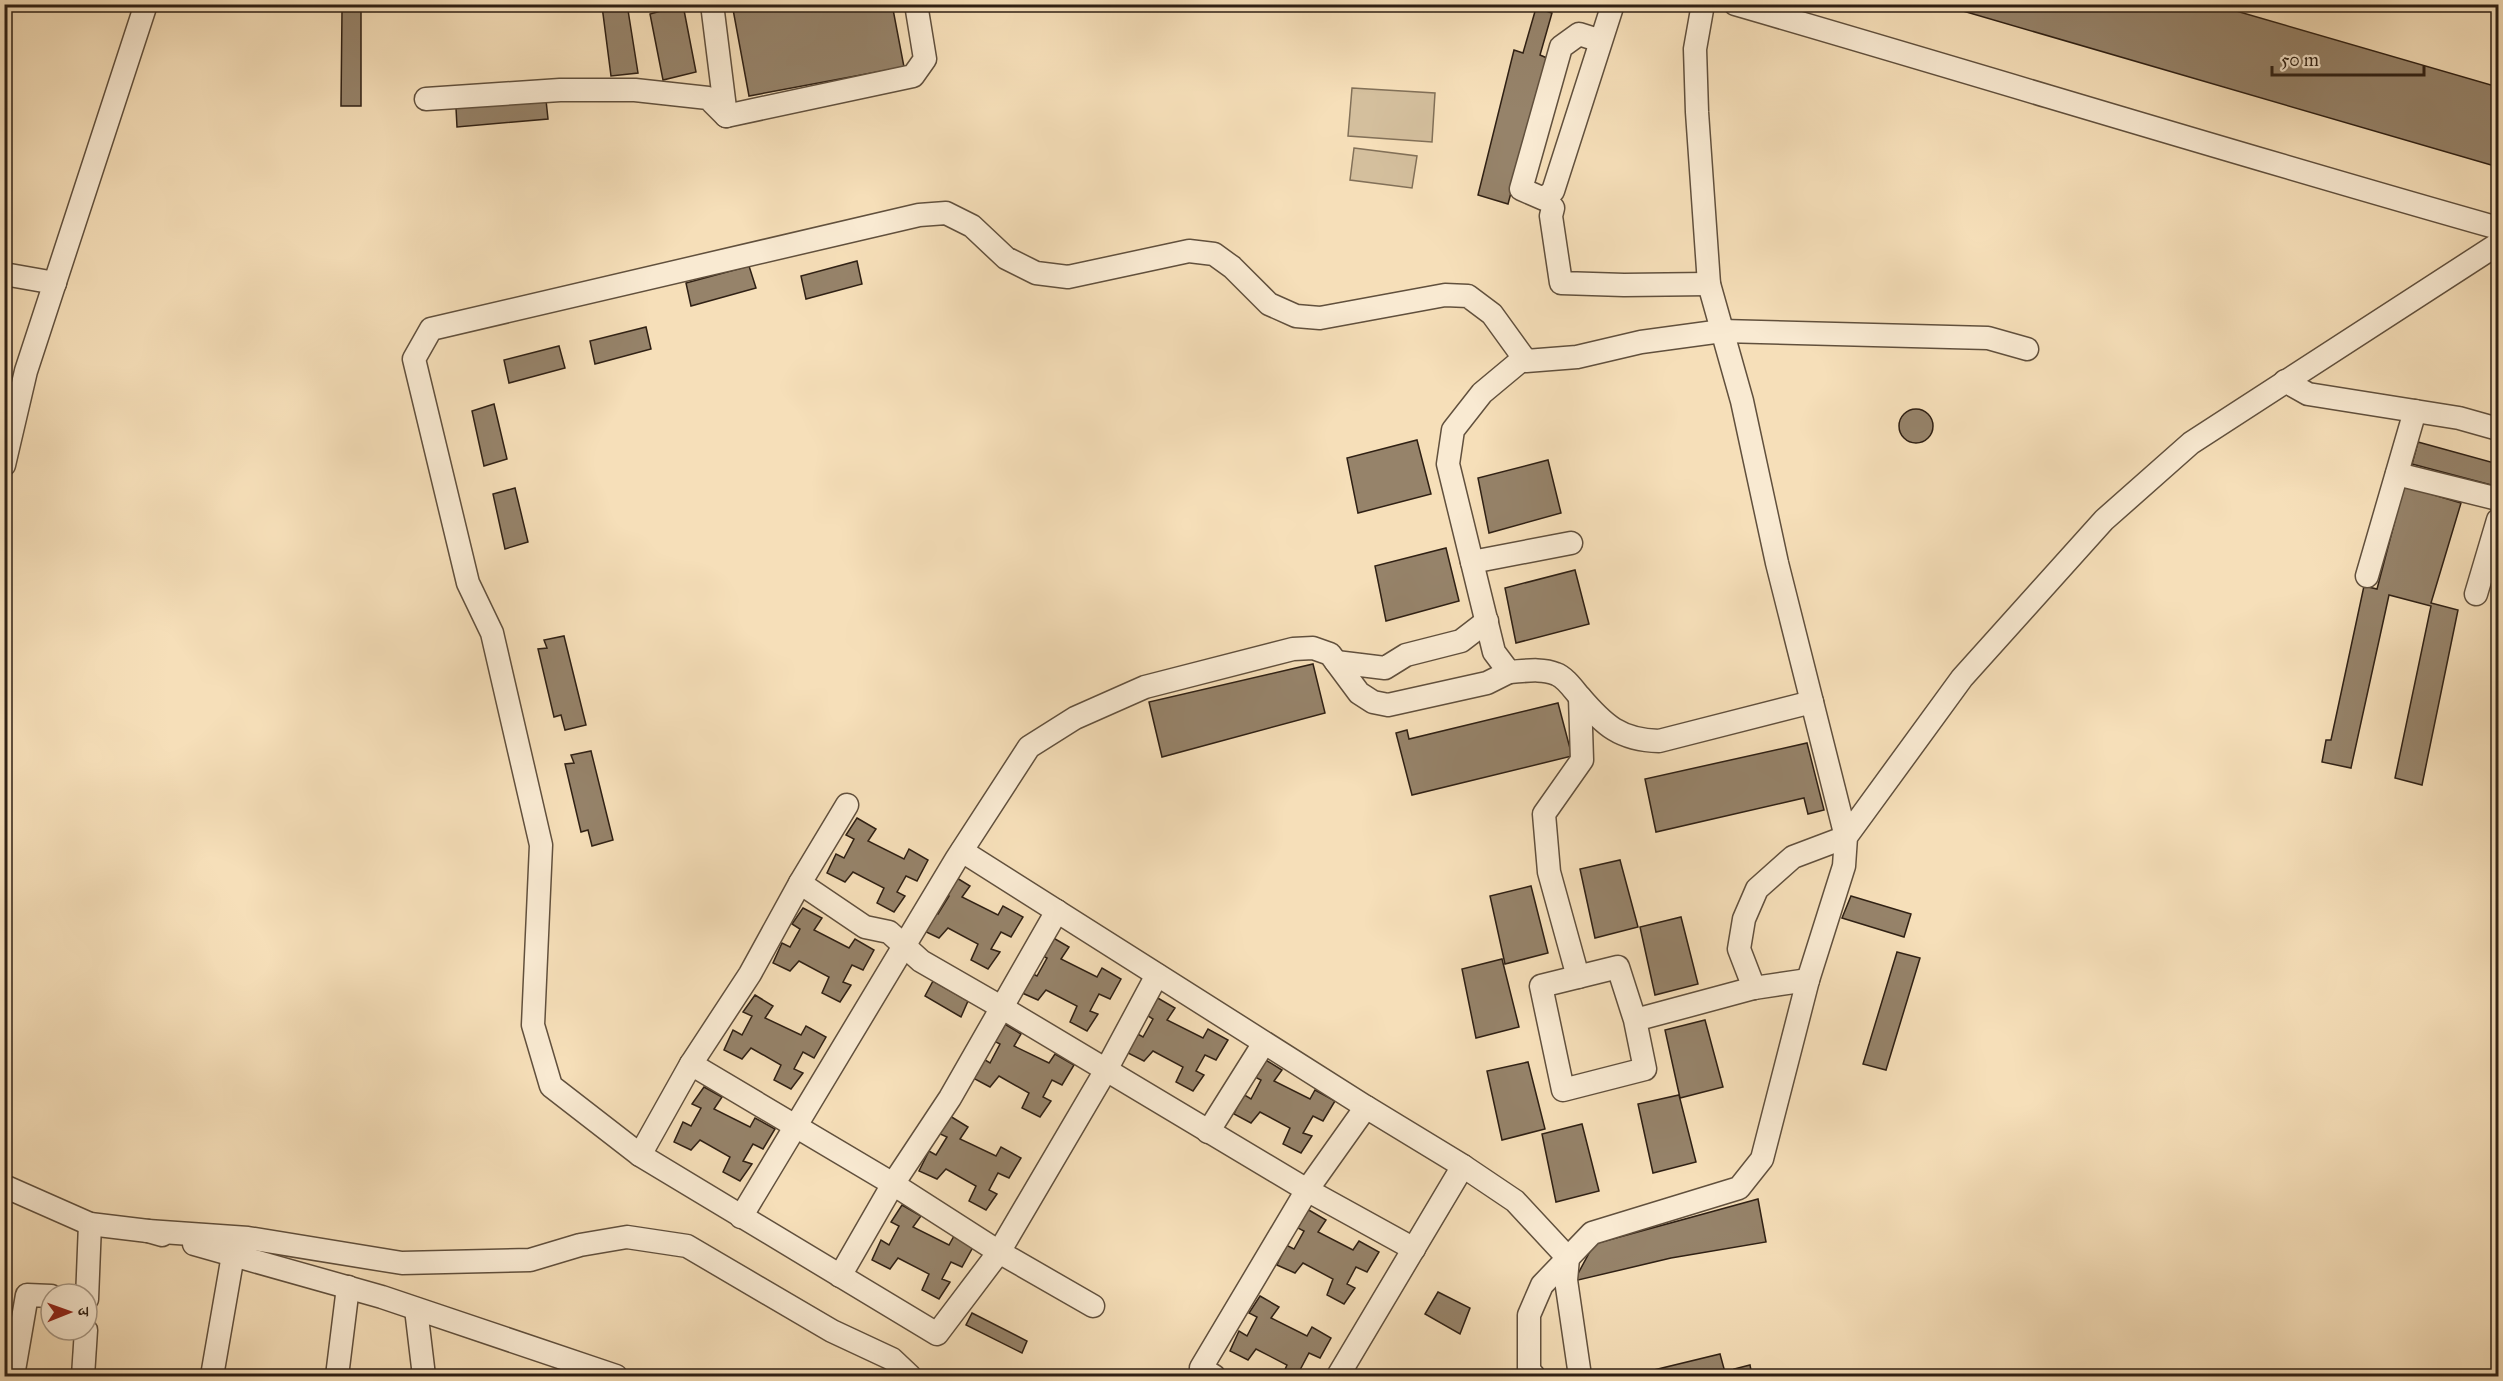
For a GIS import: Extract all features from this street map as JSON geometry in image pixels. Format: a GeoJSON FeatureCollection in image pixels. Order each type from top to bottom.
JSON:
{"type":"FeatureCollection","features":[{"type":"Feature","properties":{"kind":"street"},"geometry":{"type":"LineString","coordinates":[[4,465],[26,371],[146,4]]}},
{"type":"Feature","properties":{"kind":"street"},"geometry":{"type":"LineString","coordinates":[[712,4],[726,116]]}},
{"type":"Feature","properties":{"kind":"street"},"geometry":{"type":"LineString","coordinates":[[726,116],[913,76],[925,59],[916,4]]}},
{"type":"Feature","properties":{"kind":"street"},"geometry":{"type":"LineString","coordinates":[[1601,41],[1579,34],[1561,48],[1521,189],[1545,199],[1553,191],[1613,4]]}},
{"type":"Feature","properties":{"kind":"street"},"geometry":{"type":"LineString","coordinates":[[1534,1377],[1529,1370],[1529,1315],[1542,1285],[1592,1233],[1739,1188],[1762,1158],[1808,980],[1844,866],[1846,837],[1777,563],[1742,401],[1709,284],[1695,49],[1703,4]]}},
{"type":"Feature","properties":{"kind":"street"},"geometry":{"type":"LineString","coordinates":[[1735,4],[1993,78],[2279,166],[2499,228]]}},
{"type":"Feature","properties":{"kind":"street"},"geometry":{"type":"LineString","coordinates":[[426,99],[560,90],[635,90],[708,98],[726,116]]}},
{"type":"Feature","properties":{"kind":"street"},"geometry":{"type":"LineString","coordinates":[[1553,208],[1551,216],[1561,283],[1709,284]]}},
{"type":"Feature","properties":{"kind":"street"},"geometry":{"type":"LineString","coordinates":[[1157,975],[1106,1070],[999,1252],[937,1334],[640,1155],[550,1086],[533,1025],[541,845],[492,633],[468,584],[414,359],[431,329],[919,214],[946,213],[972,226],[1006,258],[1036,273],[1068,277],[1189,251],[1214,254],[1232,267],[1269,304],[1296,316],[1320,318],[1445,295],[1468,296],[1492,314],[1526,361],[1577,357],[1641,342],[1722,331],[1988,338],[2027,349]]}},
{"type":"Feature","properties":{"kind":"street"},"geometry":{"type":"LineString","coordinates":[[1754,988],[1739,949],[1744,919],[1757,889],[1793,857],[1846,837],[1962,678],[2104,520],[2191,443],[2499,244]]}},
{"type":"Feature","properties":{"kind":"street"},"geometry":{"type":"LineString","coordinates":[[4,274],[55,283]]}},
{"type":"Feature","properties":{"kind":"street"},"geometry":{"type":"LineString","coordinates":[[1509,672],[1494,652],[1448,464],[1453,430],[1482,393],[1524,358]]}},
{"type":"Feature","properties":{"kind":"street"},"geometry":{"type":"LineString","coordinates":[[2285,381],[2308,394],[2459,418],[2499,429]]}},
{"type":"Feature","properties":{"kind":"street"},"geometry":{"type":"LineString","coordinates":[[2367,576],[2415,411]]}},
{"type":"Feature","properties":{"kind":"street"},"geometry":{"type":"LineString","coordinates":[[2397,474],[2499,499]]}},
{"type":"Feature","properties":{"kind":"street"},"geometry":{"type":"LineString","coordinates":[[2476,594],[2499,520]]}},
{"type":"Feature","properties":{"kind":"street"},"geometry":{"type":"LineString","coordinates":[[1472,562],[1571,543]]}},
{"type":"Feature","properties":{"kind":"street"},"geometry":{"type":"LineString","coordinates":[[1336,662],[1385,668],[1406,655],[1461,641],[1487,621]]}},
{"type":"Feature","properties":{"kind":"street"},"geometry":{"type":"LineString","coordinates":[[741,1217],[962,851],[1029,747],[1075,717],[1145,687],[1293,649],[1313,648],[1330,654],[1359,693],[1373,702],[1388,705],[1487,683],[1509,672],[1536,670],[1558,674],[1617,731],[1636,740],[1659,741],[1812,702]]}},
{"type":"Feature","properties":{"kind":"street"},"geometry":{"type":"LineString","coordinates":[[1578,977],[1548,872],[1544,814],[1582,760],[1580,697]]}},
{"type":"Feature","properties":{"kind":"street"},"geometry":{"type":"LineString","coordinates":[[640,1155],[691,1064],[750,974],[800,883],[847,805]]}},
{"type":"Feature","properties":{"kind":"street"},"geometry":{"type":"LineString","coordinates":[[962,851],[1515,1201],[1568,1258],[1566,1280],[1580,1376]]}},
{"type":"Feature","properties":{"kind":"street"},"geometry":{"type":"LineString","coordinates":[[800,883],[865,927],[889,932],[921,961],[1002,1006],[1307,1190],[1414,1249]]}},
{"type":"Feature","properties":{"kind":"street"},"geometry":{"type":"LineString","coordinates":[[840,1276],[893,1184],[950,1098],[1057,911]]}},
{"type":"Feature","properties":{"kind":"street"},"geometry":{"type":"LineString","coordinates":[[1618,967],[1635,1020],[1645,1069],[1563,1090],[1541,986],[1618,967]]}},
{"type":"Feature","properties":{"kind":"street"},"geometry":{"type":"LineString","coordinates":[[1635,1020],[1754,988],[1808,980]]}},
{"type":"Feature","properties":{"kind":"street"},"geometry":{"type":"LineString","coordinates":[[1208,1132],[1264,1043]]}},
{"type":"Feature","properties":{"kind":"street"},"geometry":{"type":"LineString","coordinates":[[691,1064],[797,1125],[999,1252],[1093,1306]]}},
{"type":"Feature","properties":{"kind":"street"},"geometry":{"type":"LineString","coordinates":[[1214,1377],[1201,1368],[1307,1190],[1366,1107]]}},
{"type":"Feature","properties":{"kind":"street"},"geometry":{"type":"LineString","coordinates":[[1338,1377],[1463,1166]]}},
{"type":"Feature","properties":{"kind":"street"},"geometry":{"type":"LineString","coordinates":[[4,1186],[90,1224],[148,1231],[248,1238],[402,1263],[530,1260],[580,1245],[627,1237],[687,1246],[832,1331],[892,1359],[910,1377]]}},
{"type":"Feature","properties":{"kind":"street"},"geometry":{"type":"LineString","coordinates":[[88,1282],[90,1224]]}},
{"type":"Feature","properties":{"kind":"street"},"geometry":{"type":"LineString","coordinates":[[148,1231],[348,1287],[616,1377]]}},
{"type":"Feature","properties":{"kind":"street"},"geometry":{"type":"LineString","coordinates":[[212,1377],[233,1255]]}},
{"type":"Feature","properties":{"kind":"street"},"geometry":{"type":"LineString","coordinates":[[337,1377],[348,1287]]}},
{"type":"Feature","properties":{"kind":"street"},"geometry":{"type":"LineString","coordinates":[[13,1377],[27,1295],[39,1296]]}},
{"type":"Feature","properties":{"kind":"street"},"geometry":{"type":"LineString","coordinates":[[416,1309],[424,1377]]}},
{"type":"Feature","properties":{"kind":"street"},"geometry":{"type":"LineString","coordinates":[[83,1377],[85,1342]]}},
{"type":"Feature","properties":{"kind":"shaded area"},"geometry":{"type":"Polygon","coordinates":[[[1352,88],[1435,93],[1432,142],[1348,136],[1352,88]]]}},
{"type":"Feature","properties":{"kind":"shaded area"},"geometry":{"type":"Polygon","coordinates":[[[1354,148],[1417,156],[1412,188],[1350,180],[1354,148]]]}},
{"type":"Feature","properties":{"kind":"building"},"geometry":{"type":"Polygon","coordinates":[[[627,4],[638,73],[611,76],[602,6],[627,4]]]}},
{"type":"Feature","properties":{"kind":"building"},"geometry":{"type":"Polygon","coordinates":[[[732,4],[892,4],[904,67],[749,96],[732,4]]]}},
{"type":"Feature","properties":{"kind":"building"},"geometry":{"type":"Polygon","coordinates":[[[1939,4],[2212,4],[2498,87],[2498,167],[1939,4]]]}},
{"type":"Feature","properties":{"kind":"building"},"geometry":{"type":"Polygon","coordinates":[[[683,5],[696,72],[663,80],[650,14],[683,5]]]}},
{"type":"Feature","properties":{"kind":"building"},"geometry":{"type":"Polygon","coordinates":[[[1536,8],[1552,13],[1540,55],[1547,58],[1508,204],[1478,195],[1514,50],[1523,53],[1536,8]]]}},
{"type":"Feature","properties":{"kind":"building"},"geometry":{"type":"Polygon","coordinates":[[[342,11],[361,11],[361,106],[341,106],[342,11]]]}},
{"type":"Feature","properties":{"kind":"building"},"geometry":{"type":"Polygon","coordinates":[[[546,100],[548,119],[457,127],[456,108],[546,100]]]}},
{"type":"Feature","properties":{"kind":"building"},"geometry":{"type":"Polygon","coordinates":[[[857,261],[862,284],[806,299],[801,276],[857,261]]]}},
{"type":"Feature","properties":{"kind":"building"},"geometry":{"type":"Polygon","coordinates":[[[749,266],[756,288],[691,306],[686,283],[749,266]]]}},
{"type":"Feature","properties":{"kind":"building"},"geometry":{"type":"Polygon","coordinates":[[[646,327],[651,349],[595,364],[590,341],[646,327]]]}},
{"type":"Feature","properties":{"kind":"building"},"geometry":{"type":"Polygon","coordinates":[[[559,346],[565,368],[509,383],[504,360],[559,346]]]}},
{"type":"Feature","properties":{"kind":"building"},"geometry":{"type":"Polygon","coordinates":[[[494,404],[507,459],[484,466],[472,411],[494,404]]]}},
{"type":"Feature","properties":{"kind":"building"},"geometry":{"type":"Polygon","coordinates":[[[1916,409],[1928,414],[1933,426],[1928,438],[1916,443],[1904,438],[1899,426],[1904,414],[1916,409]]]}},
{"type":"Feature","properties":{"kind":"building"},"geometry":{"type":"Polygon","coordinates":[[[1417,440],[1431,494],[1358,513],[1347,458],[1417,440]]]}},
{"type":"Feature","properties":{"kind":"building"},"geometry":{"type":"Polygon","coordinates":[[[2418,442],[2498,464],[2495,486],[2412,464],[2418,442]]]}},
{"type":"Feature","properties":{"kind":"building"},"geometry":{"type":"Polygon","coordinates":[[[1548,460],[1561,513],[1489,533],[1478,478],[1548,460]]]}},
{"type":"Feature","properties":{"kind":"building"},"geometry":{"type":"Polygon","coordinates":[[[2404,486],[2461,503],[2431,603],[2458,610],[2422,785],[2395,778],[2431,606],[2389,595],[2351,768],[2322,762],[2326,740],[2331,740],[2364,586],[2377,589],[2404,486]]]}},
{"type":"Feature","properties":{"kind":"building"},"geometry":{"type":"Polygon","coordinates":[[[515,488],[528,542],[505,549],[493,494],[515,488]]]}},
{"type":"Feature","properties":{"kind":"building"},"geometry":{"type":"Polygon","coordinates":[[[1446,548],[1459,601],[1386,621],[1375,566],[1446,548]]]}},
{"type":"Feature","properties":{"kind":"building"},"geometry":{"type":"Polygon","coordinates":[[[1575,570],[1589,624],[1516,643],[1505,588],[1575,570]]]}},
{"type":"Feature","properties":{"kind":"building"},"geometry":{"type":"Polygon","coordinates":[[[564,636],[586,725],[565,730],[561,715],[554,717],[538,649],[547,648],[544,640],[564,636]]]}},
{"type":"Feature","properties":{"kind":"building"},"geometry":{"type":"Polygon","coordinates":[[[1313,664],[1325,713],[1162,757],[1149,702],[1313,664]]]}},
{"type":"Feature","properties":{"kind":"building"},"geometry":{"type":"Polygon","coordinates":[[[1558,703],[1572,756],[1412,795],[1396,733],[1407,730],[1409,739],[1558,703]]]}},
{"type":"Feature","properties":{"kind":"building"},"geometry":{"type":"Polygon","coordinates":[[[1807,743],[1824,810],[1808,814],[1804,798],[1656,832],[1645,779],[1807,743]]]}},
{"type":"Feature","properties":{"kind":"building"},"geometry":{"type":"Polygon","coordinates":[[[591,751],[613,840],[592,846],[588,830],[581,832],[565,764],[574,763],[571,755],[591,751]]]}},
{"type":"Feature","properties":{"kind":"building"},"geometry":{"type":"Polygon","coordinates":[[[857,818],[876,829],[868,841],[904,859],[909,849],[928,860],[917,881],[906,876],[897,892],[905,896],[894,912],[877,903],[884,888],[853,872],[845,882],[827,873],[836,854],[844,858],[854,839],[846,835],[857,818]]]}},
{"type":"Feature","properties":{"kind":"building"},"geometry":{"type":"Polygon","coordinates":[[[1620,860],[1638,927],[1595,938],[1580,869],[1620,860]]]}},
{"type":"Feature","properties":{"kind":"building"},"geometry":{"type":"Polygon","coordinates":[[[952,875],[970,886],[962,897],[998,915],[1003,906],[1023,917],[1011,937],[1001,932],[991,949],[1000,952],[988,969],[971,960],[978,944],[948,928],[939,938],[922,930],[931,910],[938,914],[949,896],[940,892],[952,875]]]}},
{"type":"Feature","properties":{"kind":"building"},"geometry":{"type":"Polygon","coordinates":[[[1531,886],[1548,953],[1505,964],[1490,896],[1531,886]]]}},
{"type":"Feature","properties":{"kind":"building"},"geometry":{"type":"Polygon","coordinates":[[[1851,896],[1911,914],[1904,937],[1842,918],[1851,896]]]}},
{"type":"Feature","properties":{"kind":"building"},"geometry":{"type":"Polygon","coordinates":[[[803,908],[822,918],[814,930],[849,948],[855,939],[874,950],[863,970],[852,965],[843,982],[851,985],[840,1002],[822,993],[829,977],[799,961],[790,971],[773,963],[782,943],[790,947],[800,929],[792,924],[803,908]]]}},
{"type":"Feature","properties":{"kind":"building"},"geometry":{"type":"Polygon","coordinates":[[[1681,917],[1698,984],[1655,995],[1640,927],[1681,917]]]}},
{"type":"Feature","properties":{"kind":"building"},"geometry":{"type":"Polygon","coordinates":[[[1050,936],[1069,947],[1061,959],[1097,977],[1102,968],[1121,979],[1110,999],[1099,994],[1090,1011],[1098,1014],[1087,1031],[1070,1022],[1077,1006],[1046,990],[1038,1000],[1020,992],[1029,972],[1037,976],[1047,958],[1039,954],[1050,936]]]}},
{"type":"Feature","properties":{"kind":"building"},"geometry":{"type":"Polygon","coordinates":[[[1897,952],[1920,958],[1886,1070],[1863,1064],[1897,952]]]}},
{"type":"Feature","properties":{"kind":"building"},"geometry":{"type":"Polygon","coordinates":[[[1502,959],[1519,1027],[1476,1038],[1462,969],[1502,959]]]}},
{"type":"Feature","properties":{"kind":"building"},"geometry":{"type":"Polygon","coordinates":[[[933,981],[968,1001],[961,1017],[925,996],[933,981]]]}},
{"type":"Feature","properties":{"kind":"building"},"geometry":{"type":"Polygon","coordinates":[[[755,995],[773,1006],[765,1018],[801,1035],[806,1026],[826,1037],[814,1058],[803,1052],[794,1069],[803,1073],[791,1089],[774,1080],[781,1065],[751,1048],[742,1059],[724,1050],[733,1030],[742,1035],[752,1016],[743,1012],[755,995]]]}},
{"type":"Feature","properties":{"kind":"building"},"geometry":{"type":"Polygon","coordinates":[[[1156,997],[1175,1008],[1167,1020],[1203,1038],[1208,1029],[1228,1040],[1216,1060],[1205,1055],[1196,1071],[1204,1075],[1193,1091],[1176,1082],[1183,1067],[1153,1051],[1144,1061],[1126,1052],[1136,1033],[1143,1037],[1153,1019],[1145,1014],[1156,997]]]}},
{"type":"Feature","properties":{"kind":"building"},"geometry":{"type":"Polygon","coordinates":[[[1705,1020],[1723,1087],[1680,1098],[1665,1030],[1705,1020]]]}},
{"type":"Feature","properties":{"kind":"building"},"geometry":{"type":"Polygon","coordinates":[[[1003,1023],[1021,1034],[1014,1046],[1049,1063],[1055,1054],[1074,1065],[1062,1085],[1052,1080],[1043,1097],[1051,1101],[1040,1117],[1022,1108],[1029,1093],[999,1076],[990,1087],[973,1078],[982,1058],[990,1063],[1000,1044],[992,1040],[1003,1023]]]}},
{"type":"Feature","properties":{"kind":"building"},"geometry":{"type":"Polygon","coordinates":[[[1264,1059],[1282,1070],[1274,1081],[1310,1099],[1315,1090],[1335,1101],[1323,1121],[1313,1116],[1303,1133],[1312,1136],[1301,1153],[1283,1144],[1290,1128],[1260,1112],[1251,1123],[1234,1114],[1243,1094],[1251,1099],[1261,1080],[1253,1076],[1264,1059]]]}},
{"type":"Feature","properties":{"kind":"building"},"geometry":{"type":"Polygon","coordinates":[[[1528,1062],[1545,1129],[1502,1140],[1487,1071],[1528,1062]]]}},
{"type":"Feature","properties":{"kind":"building"},"geometry":{"type":"Polygon","coordinates":[[[704,1087],[722,1097],[714,1109],[750,1127],[755,1118],[775,1129],[763,1149],[753,1144],[743,1161],[752,1164],[740,1181],[723,1172],[730,1157],[700,1140],[691,1150],[674,1142],[683,1122],[691,1126],[701,1108],[692,1104],[704,1087]]]}},
{"type":"Feature","properties":{"kind":"building"},"geometry":{"type":"Polygon","coordinates":[[[1679,1095],[1696,1162],[1653,1173],[1638,1104],[1679,1095]]]}},
{"type":"Feature","properties":{"kind":"building"},"geometry":{"type":"Polygon","coordinates":[[[950,1116],[968,1127],[960,1139],[996,1156],[1001,1147],[1021,1158],[1009,1178],[998,1173],[989,1190],[997,1194],[986,1210],[969,1201],[976,1186],[946,1169],[937,1179],[919,1171],[929,1151],[936,1155],[947,1137],[938,1133],[950,1116]]]}},
{"type":"Feature","properties":{"kind":"building"},"geometry":{"type":"Polygon","coordinates":[[[1582,1124],[1599,1191],[1556,1202],[1542,1134],[1582,1124]]]}},
{"type":"Feature","properties":{"kind":"building"},"geometry":{"type":"Polygon","coordinates":[[[1758,1199],[1766,1242],[1671,1258],[1574,1281],[1594,1244],[1758,1199]]]}},
{"type":"Feature","properties":{"kind":"building"},"geometry":{"type":"Polygon","coordinates":[[[902,1205],[921,1216],[913,1227],[949,1245],[954,1236],[973,1247],[962,1267],[951,1262],[942,1279],[950,1282],[939,1299],[922,1290],[929,1274],[898,1258],[890,1269],[872,1260],[881,1240],[889,1245],[899,1226],[891,1222],[902,1205]]]}},
{"type":"Feature","properties":{"kind":"building"},"geometry":{"type":"Polygon","coordinates":[[[1307,1209],[1326,1220],[1318,1232],[1353,1250],[1359,1241],[1379,1252],[1367,1272],[1356,1267],[1347,1284],[1355,1288],[1344,1304],[1327,1295],[1333,1279],[1303,1263],[1295,1273],[1277,1265],[1286,1245],[1294,1249],[1304,1231],[1296,1227],[1307,1209]]]}},
{"type":"Feature","properties":{"kind":"building"},"geometry":{"type":"Polygon","coordinates":[[[1438,1292],[1470,1308],[1460,1334],[1425,1314],[1438,1292]]]}},
{"type":"Feature","properties":{"kind":"building"},"geometry":{"type":"Polygon","coordinates":[[[1260,1296],[1279,1307],[1271,1318],[1307,1336],[1312,1327],[1331,1338],[1320,1358],[1309,1353],[1300,1370],[1308,1373],[1306,1376],[1282,1376],[1287,1365],[1256,1349],[1248,1360],[1230,1351],[1239,1331],[1247,1336],[1257,1317],[1249,1313],[1260,1296]]]}},
{"type":"Feature","properties":{"kind":"building"},"geometry":{"type":"Polygon","coordinates":[[[972,1313],[1027,1341],[1022,1353],[966,1325],[972,1313]]]}},
{"type":"Feature","properties":{"kind":"building"},"geometry":{"type":"Polygon","coordinates":[[[1720,1354],[1726,1376],[1629,1376],[1720,1354]]]}},
{"type":"Feature","properties":{"kind":"building"},"geometry":{"type":"Polygon","coordinates":[[[1750,1365],[1752,1376],[1735,1376],[1734,1369],[1750,1365]]]}}]}
